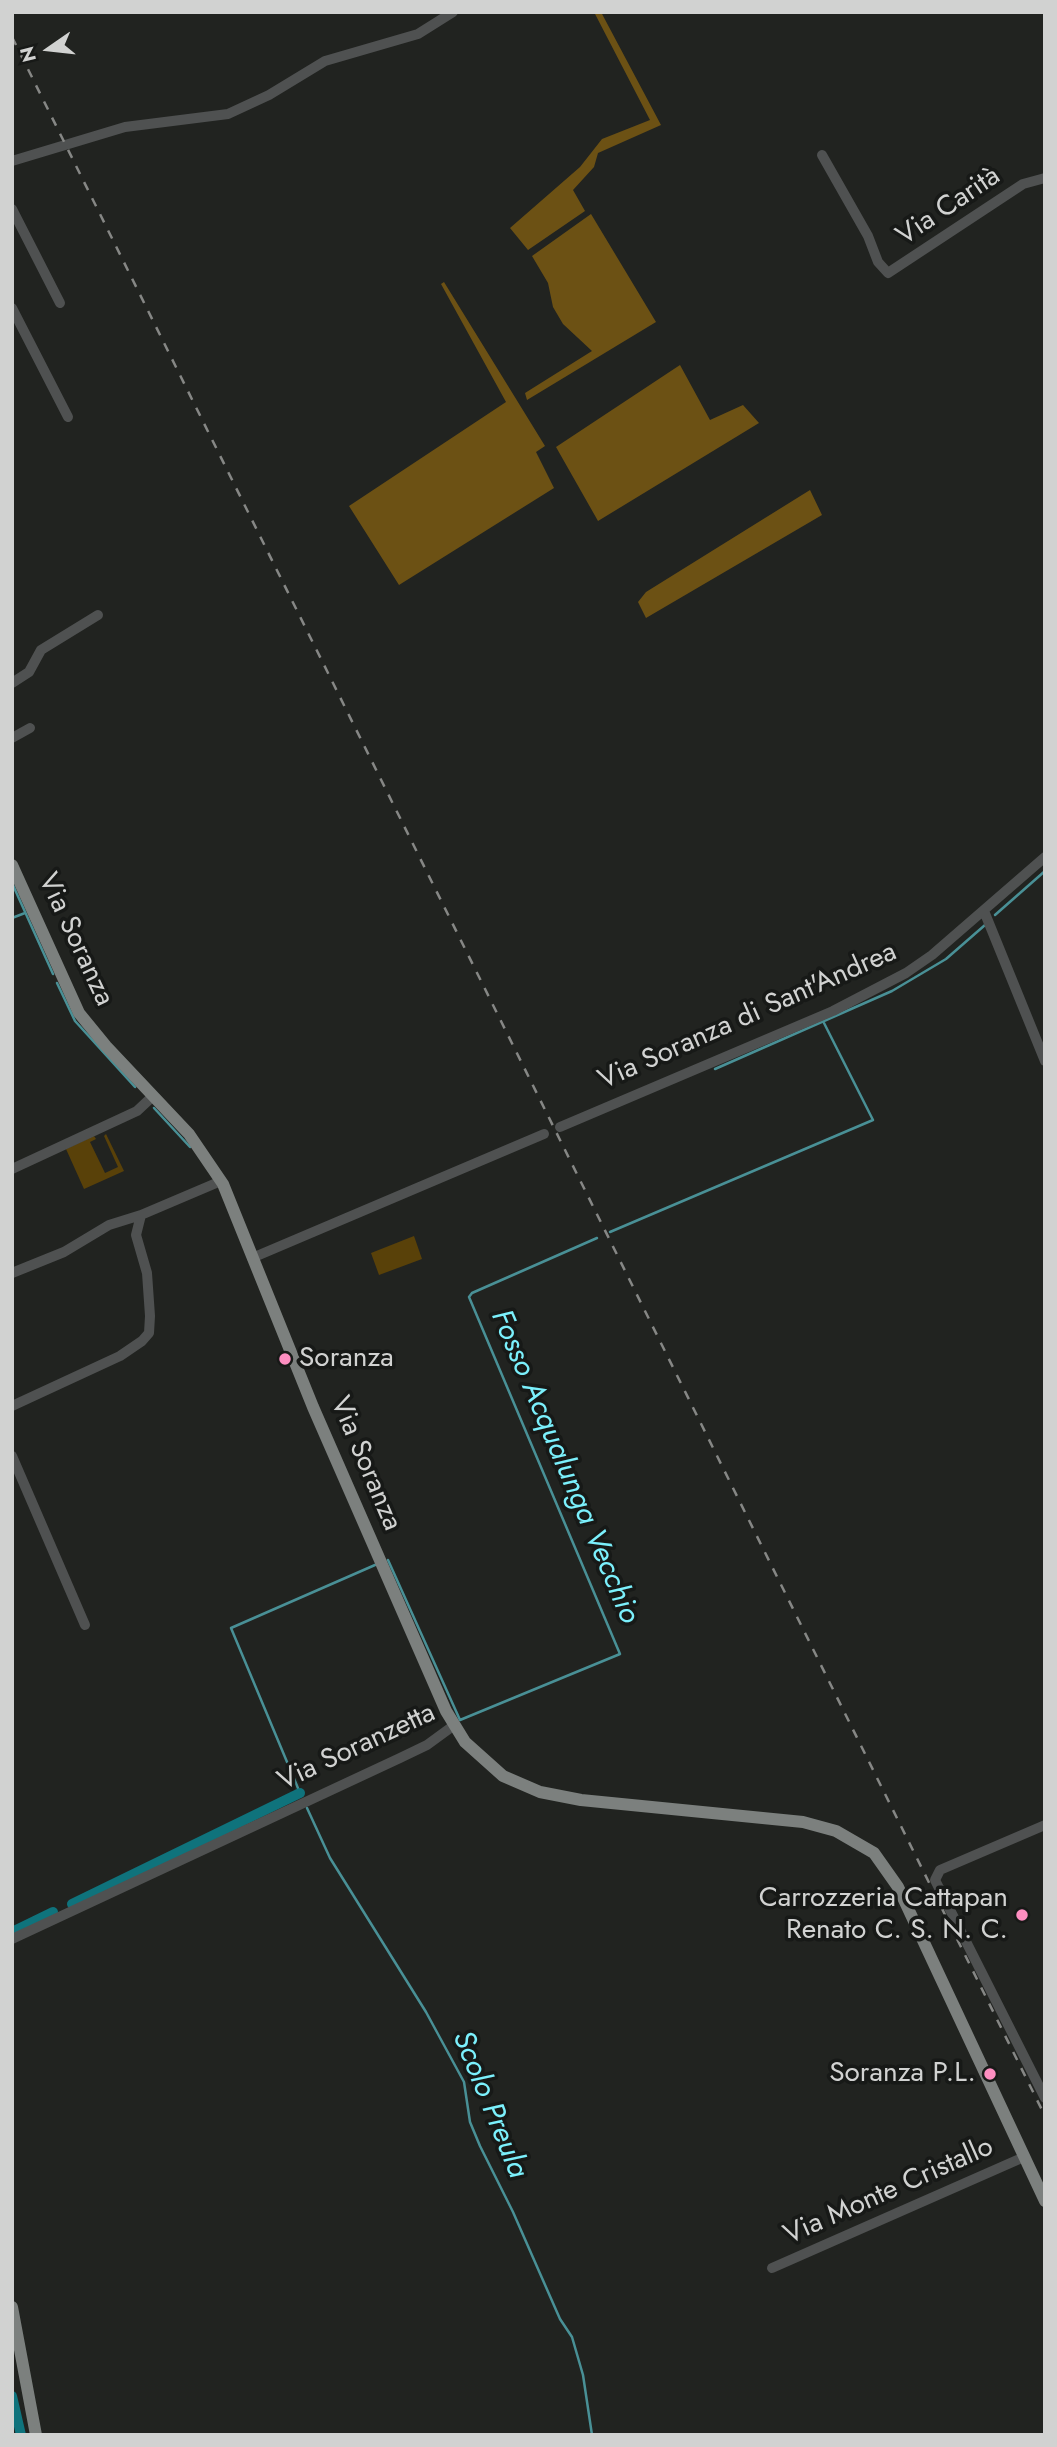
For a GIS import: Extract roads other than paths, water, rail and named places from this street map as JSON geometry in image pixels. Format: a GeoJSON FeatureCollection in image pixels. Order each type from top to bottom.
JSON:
{"type":"FeatureCollection","features":[{"type":"Feature","properties":{"kind":"main road","name":"Via Soranza"},"geometry":{"type":"LineString","coordinates":[[12,865],[79,1013],[199,1146],[221,1181],[313,1407],[453,1726]]}},
{"type":"Feature","properties":{"kind":"main road","name":"Via Soranzetta"},"geometry":{"type":"LineString","coordinates":[[453,1726],[486,1764],[522,1786],[581,1800],[803,1822],[836,1831],[874,1853],[898,1887],[1045,2201]]}},
{"type":"Feature","properties":{"kind":"main road"},"geometry":{"type":"LineString","coordinates":[[12,2307],[36,2435]]}},
{"type":"Feature","properties":{"kind":"street"},"geometry":{"type":"LineString","coordinates":[[12,161],[124,127],[228,114],[269,95],[325,61],[418,34],[453,12]]}},
{"type":"Feature","properties":{"kind":"street","name":"Via Carità"},"geometry":{"type":"LineString","coordinates":[[822,155],[868,236],[878,262],[888,273],[1023,184],[1045,178]]}},
{"type":"Feature","properties":{"kind":"street"},"geometry":{"type":"LineString","coordinates":[[12,209],[60,303]]}},
{"type":"Feature","properties":{"kind":"street"},"geometry":{"type":"LineString","coordinates":[[12,308],[68,417]]}},
{"type":"Feature","properties":{"kind":"street"},"geometry":{"type":"LineString","coordinates":[[12,683],[29,672],[41,650],[98,615]]}},
{"type":"Feature","properties":{"kind":"street"},"geometry":{"type":"LineString","coordinates":[[12,738],[30,728]]}},
{"type":"Feature","properties":{"kind":"street","name":"Via Soranza di Sant'Andrea"},"geometry":{"type":"LineString","coordinates":[[560,1127],[873,991],[926,959],[1045,857]]}},
{"type":"Feature","properties":{"kind":"street"},"geometry":{"type":"LineString","coordinates":[[984,911],[1045,1061]]}},
{"type":"Feature","properties":{"kind":"street"},"geometry":{"type":"LineString","coordinates":[[12,1169],[137,1111],[153,1096]]}},
{"type":"Feature","properties":{"kind":"street"},"geometry":{"type":"LineString","coordinates":[[252,1258],[544,1135]]}},
{"type":"Feature","properties":{"kind":"street"},"geometry":{"type":"LineString","coordinates":[[12,1273],[64,1252],[109,1225],[141,1215],[221,1181]]}},
{"type":"Feature","properties":{"kind":"street"},"geometry":{"type":"LineString","coordinates":[[12,1406],[120,1356],[149,1333],[146,1273],[136,1235],[141,1215]]}},
{"type":"Feature","properties":{"kind":"street"},"geometry":{"type":"LineString","coordinates":[[12,1456],[85,1625]]}},
{"type":"Feature","properties":{"kind":"street","name":"Via Soranzetta"},"geometry":{"type":"LineString","coordinates":[[12,1939],[427,1745],[453,1726]]}},
{"type":"Feature","properties":{"kind":"street"},"geometry":{"type":"LineString","coordinates":[[1045,1825],[940,1870],[935,1880],[1045,2098]]}},
{"type":"Feature","properties":{"kind":"street","name":"Via Soranzetta"},"geometry":{"type":"LineString","coordinates":[[12,1947],[24,1935]]}},
{"type":"Feature","properties":{"kind":"street","name":"Via Monte Cristallo"},"geometry":{"type":"LineString","coordinates":[[772,2268],[1024,2157]]}},
{"type":"Feature","properties":{"kind":"waterway","name":"Fosso Acqualunga Vecchio"},"geometry":{"type":"LineString","coordinates":[[995,915],[1045,871]]}},
{"type":"Feature","properties":{"kind":"waterway"},"geometry":{"type":"LineString","coordinates":[[12,883],[53,974]]}},
{"type":"Feature","properties":{"kind":"waterway"},"geometry":{"type":"LineString","coordinates":[[12,918],[25,913]]}},
{"type":"Feature","properties":{"kind":"waterway","name":"Fosso Acqualunga Vecchio"},"geometry":{"type":"LineString","coordinates":[[715,1069],[892,991],[946,959],[985,925]]}},
{"type":"Feature","properties":{"kind":"waterway"},"geometry":{"type":"LineString","coordinates":[[57,983],[75,1021],[135,1087]]}},
{"type":"Feature","properties":{"kind":"waterway","name":"Fosso Acqualunga Vecchio"},"geometry":{"type":"LineString","coordinates":[[610,1232],[873,1120],[824,1023]]}},
{"type":"Feature","properties":{"kind":"waterway"},"geometry":{"type":"LineString","coordinates":[[154,1108],[190,1147]]}},
{"type":"Feature","properties":{"kind":"waterway","name":"Fosso Acqualunga Vecchio"},"geometry":{"type":"LineString","coordinates":[[388,1560],[460,1720],[620,1654],[469,1297],[472,1293],[597,1238]]}},
{"type":"Feature","properties":{"kind":"waterway","name":"Fosso Acqualunga Vecchio"},"geometry":{"type":"LineString","coordinates":[[300,1793],[231,1628],[375,1565]]}},
{"type":"Feature","properties":{"kind":"waterway"},"geometry":{"type":"LineString","coordinates":[[72,1904],[300,1793]]}},
{"type":"Feature","properties":{"kind":"waterway","name":"Scolo Preula"},"geometry":{"type":"LineString","coordinates":[[307,1808],[330,1858],[426,2012],[464,2082],[470,2122],[480,2146],[513,2212],[560,2319],[572,2337],[583,2375],[592,2435]]}},
{"type":"Feature","properties":{"kind":"waterway"},"geometry":{"type":"LineString","coordinates":[[12,1932],[53,1912]]}},
{"type":"Feature","properties":{"kind":"waterway"},"geometry":{"type":"LineString","coordinates":[[12,2396],[21,2435]]}},
{"type":"Feature","properties":{"kind":"railway"},"geometry":{"type":"LineString","coordinates":[[12,37],[1045,2116]]}},
{"type":"Feature","properties":{"kind":"place","name":"Soranza"},"geometry":{"type":"Point","coordinates":[285,1359]}},
{"type":"Feature","properties":{"kind":"place","name":"Carrozzeria Cattapan Renato C. S. N. C."},"geometry":{"type":"Point","coordinates":[1022,1915]}},
{"type":"Feature","properties":{"kind":"place","name":"Soranza P.L."},"geometry":{"type":"Point","coordinates":[990,2074]}}]}
